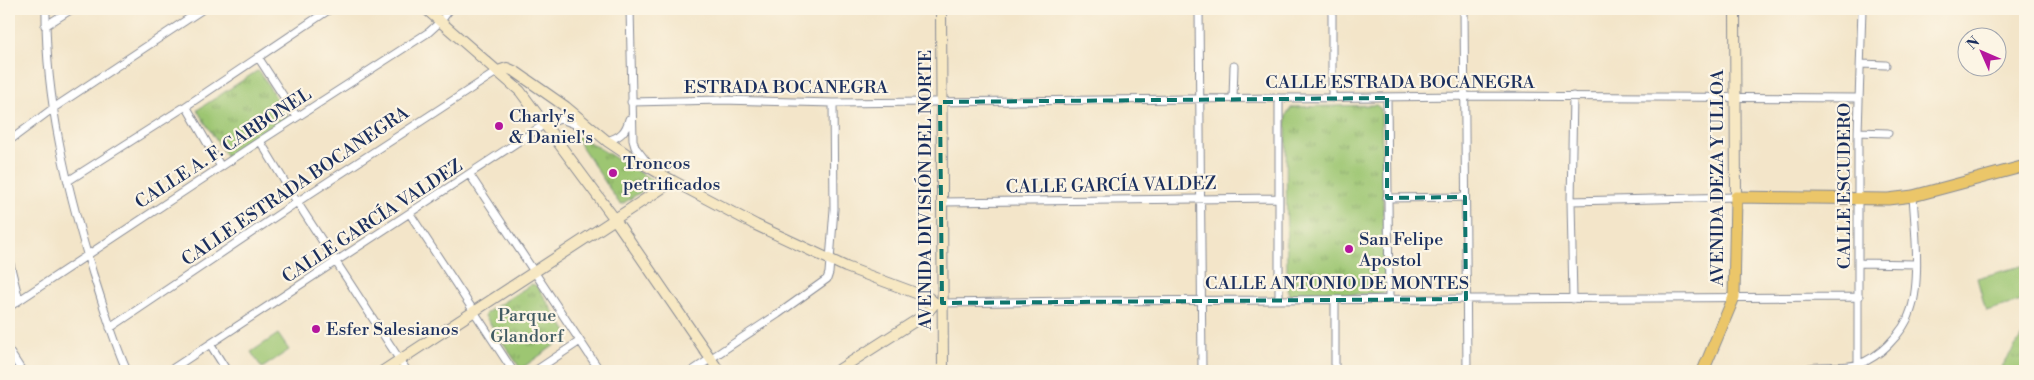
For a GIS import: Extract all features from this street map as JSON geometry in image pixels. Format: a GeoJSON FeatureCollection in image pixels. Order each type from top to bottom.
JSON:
{"type":"FeatureCollection","features":[{"type":"Feature","properties":{"kind":"main road"},"geometry":{"type":"LineString","coordinates":[[426,9],[520,91],[614,218],[719,371]]}},
{"type":"Feature","properties":{"kind":"main road","name":"AVENIDA DIVISIÓN DEL NORTE"},"geometry":{"type":"LineString","coordinates":[[941,9],[942,202],[938,303],[942,371]]}},
{"type":"Feature","properties":{"kind":"main road","name":"AVENIDA DEZA Y ULLOA"},"geometry":{"type":"LineString","coordinates":[[1703,371],[1734,297],[1736,197],[1735,9]]}},
{"type":"Feature","properties":{"kind":"main road"},"geometry":{"type":"LineString","coordinates":[[498,70],[507,68],[516,72],[566,107],[607,141],[673,181],[830,260],[938,303],[926,314],[844,369]]}},
{"type":"Feature","properties":{"kind":"main road"},"geometry":{"type":"LineString","coordinates":[[1736,197],[1888,199],[1913,196],[2025,166]]}},
{"type":"Feature","properties":{"kind":"main road"},"geometry":{"type":"LineString","coordinates":[[383,371],[673,181]]}},
{"type":"Feature","properties":{"kind":"street"},"geometry":{"type":"LineString","coordinates":[[46,9],[45,26],[52,109],[68,181],[110,328],[127,371]]}},
{"type":"Feature","properties":{"kind":"street"},"geometry":{"type":"LineString","coordinates":[[45,26],[72,9]]}},
{"type":"Feature","properties":{"kind":"street"},"geometry":{"type":"LineString","coordinates":[[9,141],[52,109],[203,9]]}},
{"type":"Feature","properties":{"kind":"street"},"geometry":{"type":"LineString","coordinates":[[68,181],[186,106],[330,9]]}},
{"type":"Feature","properties":{"kind":"street","name":"CALLE A. F. CARBONEL"},"geometry":{"type":"LineString","coordinates":[[9,307],[428,32],[441,21],[450,9]]}},
{"type":"Feature","properties":{"kind":"street"},"geometry":{"type":"LineString","coordinates":[[630,9],[631,114],[635,147],[654,170]]}},
{"type":"Feature","properties":{"kind":"street"},"geometry":{"type":"LineString","coordinates":[[1200,9],[1202,371]]}},
{"type":"Feature","properties":{"kind":"street"},"geometry":{"type":"LineString","coordinates":[[1332,9],[1332,98]]}},
{"type":"Feature","properties":{"kind":"street"},"geometry":{"type":"LineString","coordinates":[[1464,9],[1466,371]]}},
{"type":"Feature","properties":{"kind":"street","name":"CALLE ESCUDERO"},"geometry":{"type":"LineString","coordinates":[[1858,364],[1858,132],[1862,9]]}},
{"type":"Feature","properties":{"kind":"street"},"geometry":{"type":"LineString","coordinates":[[258,56],[297,117]]}},
{"type":"Feature","properties":{"kind":"street"},"geometry":{"type":"LineString","coordinates":[[1861,64],[1886,65]]}},
{"type":"Feature","properties":{"kind":"street"},"geometry":{"type":"LineString","coordinates":[[1233,98],[1234,66]]}},
{"type":"Feature","properties":{"kind":"street","name":"CALLE ESTRADA BOCANEGRA"},"geometry":{"type":"LineString","coordinates":[[110,328],[498,70]]}},
{"type":"Feature","properties":{"kind":"street","name":"CALLE ESTRADA BOCANEGRA"},"geometry":{"type":"LineString","coordinates":[[940,102],[1465,96],[1860,98]]}},
{"type":"Feature","properties":{"kind":"street"},"geometry":{"type":"LineString","coordinates":[[1573,96],[1571,200],[1573,299]]}},
{"type":"Feature","properties":{"kind":"street"},"geometry":{"type":"LineString","coordinates":[[1279,98],[1279,300]]}},
{"type":"Feature","properties":{"kind":"street"},"geometry":{"type":"LineString","coordinates":[[1387,98],[1389,299]]}},
{"type":"Feature","properties":{"kind":"street","name":"ESTRADA BOCANEGRA"},"geometry":{"type":"LineString","coordinates":[[631,102],[722,100],[833,103],[940,102]]}},
{"type":"Feature","properties":{"kind":"street"},"geometry":{"type":"LineString","coordinates":[[692,371],[823,283],[829,273],[834,209],[833,103]]}},
{"type":"Feature","properties":{"kind":"street"},"geometry":{"type":"LineString","coordinates":[[186,106],[221,167]]}},
{"type":"Feature","properties":{"kind":"street"},"geometry":{"type":"LineString","coordinates":[[607,141],[616,139],[623,133],[631,114]]}},
{"type":"Feature","properties":{"kind":"street","name":"CALLE GARCÍA VALDEZ"},"geometry":{"type":"LineString","coordinates":[[169,371],[545,124],[557,120],[567,120],[595,132]]}},
{"type":"Feature","properties":{"kind":"street"},"geometry":{"type":"LineString","coordinates":[[1858,132],[1888,133]]}},
{"type":"Feature","properties":{"kind":"street"},"geometry":{"type":"LineString","coordinates":[[260,141],[297,202],[407,371]]}},
{"type":"Feature","properties":{"kind":"street"},"geometry":{"type":"LineString","coordinates":[[470,175],[600,371]]}},
{"type":"Feature","properties":{"kind":"street"},"geometry":{"type":"LineString","coordinates":[[1799,371],[1809,367],[1858,364],[1874,357],[1904,327],[1912,310],[1914,297],[1916,264],[1913,196]]}},
{"type":"Feature","properties":{"kind":"street"},"geometry":{"type":"LineString","coordinates":[[1387,198],[1465,197]]}},
{"type":"Feature","properties":{"kind":"street"},"geometry":{"type":"LineString","coordinates":[[1571,200],[1736,197]]}},
{"type":"Feature","properties":{"kind":"street","name":"CALLE GARCÍA VALDEZ"},"geometry":{"type":"LineString","coordinates":[[942,202],[1279,198]]}},
{"type":"Feature","properties":{"kind":"street"},"geometry":{"type":"LineString","coordinates":[[410,214],[513,371]]}},
{"type":"Feature","properties":{"kind":"street"},"geometry":{"type":"LineString","coordinates":[[9,260],[19,300]]}},
{"type":"Feature","properties":{"kind":"street"},"geometry":{"type":"LineString","coordinates":[[1859,263],[1916,264]]}},
{"type":"Feature","properties":{"kind":"street","name":"CALLE ANTONIO DE MONTES"},"geometry":{"type":"LineString","coordinates":[[938,303],[1734,297],[1859,298]]}},
{"type":"Feature","properties":{"kind":"street"},"geometry":{"type":"LineString","coordinates":[[1335,300],[1335,371]]}},
{"type":"Feature","properties":{"kind":"street"},"geometry":{"type":"LineString","coordinates":[[535,371],[580,341]]}},
{"type":"Feature","properties":{"kind":"street"},"geometry":{"type":"LineString","coordinates":[[210,344],[227,371]]}},
{"type":"Feature","properties":{"kind":"street"},"geometry":{"type":"LineString","coordinates":[[9,351],[22,371]]}},
{"type":"Feature","properties":{"kind":"highlighted area"},"geometry":{"type":"Polygon","coordinates":[[[1387,98],[1387,198],[1465,197],[1466,299],[942,303],[940,102],[1387,98]]]}},
{"type":"Feature","properties":{"kind":"green space"},"geometry":{"type":"Polygon","coordinates":[[[257,71],[260,72],[289,119],[228,159],[197,110],[257,71]]]}},
{"type":"Feature","properties":{"kind":"green space"},"geometry":{"type":"Polygon","coordinates":[[[1376,105],[1381,109],[1385,292],[1378,294],[1289,295],[1287,288],[1286,115],[1292,107],[1376,105]]]}},
{"type":"Feature","properties":{"kind":"green space"},"geometry":{"type":"Polygon","coordinates":[[[579,136],[655,183],[622,204],[619,203],[578,141],[577,138],[579,136]]]}},
{"type":"Feature","properties":{"kind":"green space"},"geometry":{"type":"Polygon","coordinates":[[[2025,265],[2025,300],[1986,311],[1977,278],[2025,265]]]}},
{"type":"Feature","properties":{"kind":"green space","name":"Parque Glandorf"},"geometry":{"type":"Polygon","coordinates":[[[532,284],[537,286],[569,335],[520,368],[485,316],[486,313],[532,284]]]}},
{"type":"Feature","properties":{"kind":"green space"},"geometry":{"type":"Polygon","coordinates":[[[2025,331],[2025,371],[1999,371],[2025,331]]]}},
{"type":"Feature","properties":{"kind":"green space"},"geometry":{"type":"Polygon","coordinates":[[[278,334],[289,350],[262,368],[251,352],[278,334]]]}},
{"type":"Feature","properties":{"kind":"place","name":"Charly's & Daniel's"},"geometry":{"type":"Point","coordinates":[499,126]}},
{"type":"Feature","properties":{"kind":"place","name":"Troncos petrificados"},"geometry":{"type":"Point","coordinates":[613,173]}},
{"type":"Feature","properties":{"kind":"place","name":"San Felipe Apostol"},"geometry":{"type":"Point","coordinates":[1349,249]}},
{"type":"Feature","properties":{"kind":"place","name":"Esfer Salesianos"},"geometry":{"type":"Point","coordinates":[316,329]}}]}
